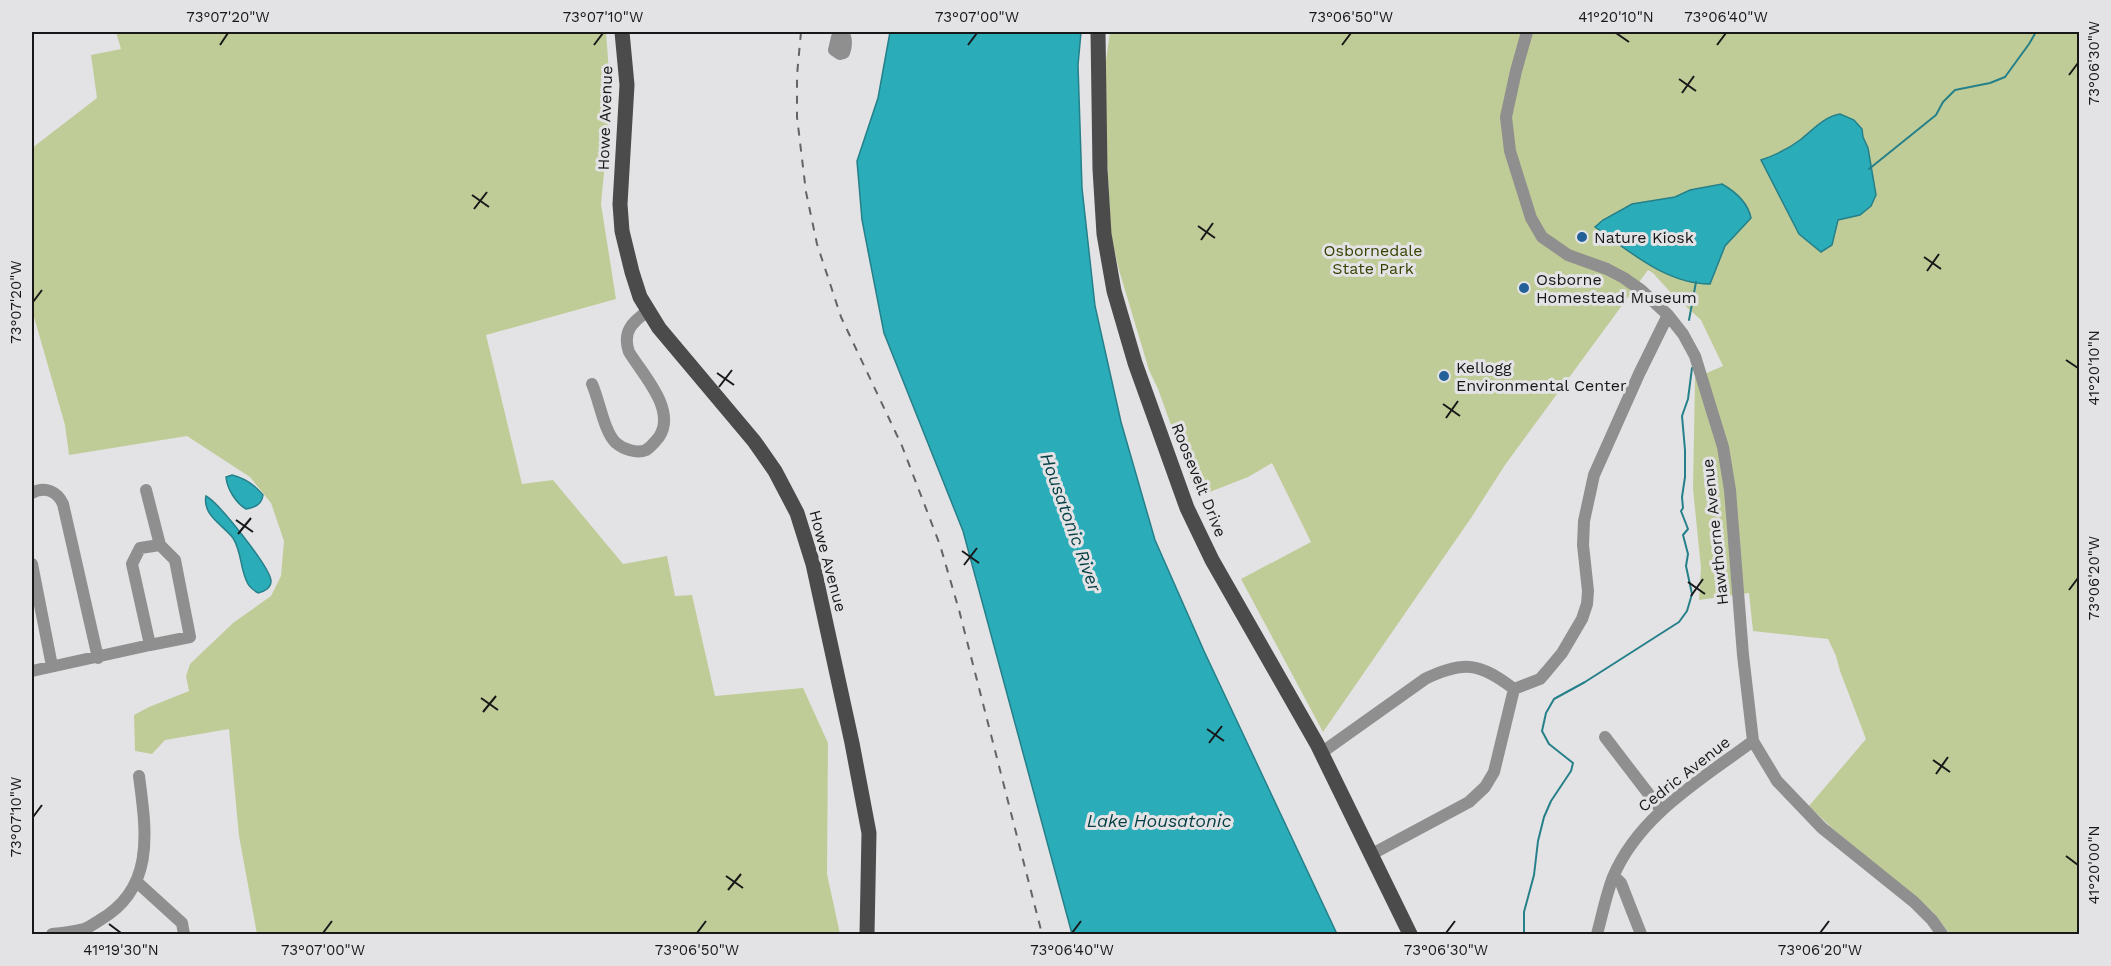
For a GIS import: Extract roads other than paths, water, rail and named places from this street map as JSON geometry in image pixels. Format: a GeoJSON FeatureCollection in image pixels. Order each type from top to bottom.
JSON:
{"type":"FeatureCollection","features":[{"type":"Feature","properties":{"kind":"main road","name":"Howe Avenue"},"geometry":{"type":"LineString","coordinates":[[622,32],[627,85],[620,204],[622,231],[632,272],[640,297],[648,311],[680,355],[754,441],[786,490],[800,521],[823,609],[869,833],[867,934]]}},
{"type":"Feature","properties":{"kind":"main road","name":"Roosevelt Drive"},"geometry":{"type":"LineString","coordinates":[[1098,32],[1100,169],[1104,234],[1114,291],[1135,363],[1187,508],[1212,560],[1322,753],[1410,934]]}},
{"type":"Feature","properties":{"kind":"street","name":"Hawthorne Avenue"},"geometry":{"type":"LineString","coordinates":[[1527,32],[1506,117],[1510,150],[1531,218],[1542,237],[1568,255],[1607,269],[1641,290],[1668,315],[1683,334],[1695,356],[1723,447],[1730,490],[1743,655],[1753,741],[1777,781],[1822,828],[1914,902],[1942,934]]}},
{"type":"Feature","properties":{"kind":"street"},"geometry":{"type":"LineString","coordinates":[[592,384],[609,434],[616,443],[628,450],[636,451],[644,451],[652,446],[665,425],[665,415],[662,404],[626,345],[626,334],[630,325],[648,311]]}},
{"type":"Feature","properties":{"kind":"street"},"geometry":{"type":"LineString","coordinates":[[1514,689],[1540,679],[1548,671],[1562,653],[1582,619],[1588,591],[1583,545],[1584,520],[1594,475],[1668,315]]}},
{"type":"Feature","properties":{"kind":"street"},"geometry":{"type":"LineString","coordinates":[[32,493],[37,490],[51,491],[60,497],[63,504],[98,658]]}},
{"type":"Feature","properties":{"kind":"street"},"geometry":{"type":"LineString","coordinates":[[32,670],[190,637],[175,560],[160,545],[146,490]]}},
{"type":"Feature","properties":{"kind":"street"},"geometry":{"type":"LineString","coordinates":[[150,645],[132,564],[140,548],[160,545]]}},
{"type":"Feature","properties":{"kind":"street"},"geometry":{"type":"LineString","coordinates":[[32,564],[52,666]]}},
{"type":"Feature","properties":{"kind":"street"},"geometry":{"type":"LineString","coordinates":[[1322,753],[1425,679],[1438,673],[1467,666],[1476,667],[1500,678],[1514,689]]}},
{"type":"Feature","properties":{"kind":"street"},"geometry":{"type":"LineString","coordinates":[[1372,854],[1468,802],[1485,787],[1494,772],[1514,689]]}},
{"type":"Feature","properties":{"kind":"street"},"geometry":{"type":"LineString","coordinates":[[1605,737],[1661,810]]}},
{"type":"Feature","properties":{"kind":"street","name":"Cedric Avenue"},"geometry":{"type":"LineString","coordinates":[[1597,934],[1614,876],[1633,841],[1645,825],[1661,810],[1753,741]]}},
{"type":"Feature","properties":{"kind":"street"},"geometry":{"type":"LineString","coordinates":[[52,934],[85,928],[115,911],[138,883],[144,845],[144,816],[139,776]]}},
{"type":"Feature","properties":{"kind":"street"},"geometry":{"type":"LineString","coordinates":[[1614,876],[1621,883],[1641,934]]}},
{"type":"Feature","properties":{"kind":"street"},"geometry":{"type":"LineString","coordinates":[[138,883],[182,923],[184,934]]}},
{"type":"Feature","properties":{"kind":"water","name":"Lake Housatonic"},"geometry":{"type":"Polygon","coordinates":[[[890,32],[1081,32],[1078,65],[1082,188],[1095,306],[1121,422],[1155,540],[1204,651],[1337,934],[1072,934],[963,531],[884,333],[862,220],[857,161],[878,98],[890,32]]]}},
{"type":"Feature","properties":{"kind":"water"},"geometry":{"type":"Polygon","coordinates":[[[1840,114],[1854,120],[1862,129],[1868,148],[1876,195],[1871,206],[1860,215],[1838,220],[1832,245],[1821,252],[1799,234],[1761,160],[1786,149],[1823,121],[1840,114]]]}},
{"type":"Feature","properties":{"kind":"water"},"geometry":{"type":"Polygon","coordinates":[[[1722,184],[1741,198],[1751,218],[1725,246],[1710,284],[1694,283],[1663,272],[1635,256],[1595,227],[1632,204],[1675,197],[1690,190],[1722,184]]]}},
{"type":"Feature","properties":{"kind":"water"},"geometry":{"type":"Polygon","coordinates":[[[232,475],[249,482],[263,495],[255,507],[246,509],[230,491],[226,477],[232,475]]]}},
{"type":"Feature","properties":{"kind":"water"},"geometry":{"type":"Polygon","coordinates":[[[206,496],[232,522],[262,563],[271,581],[265,591],[258,593],[245,579],[236,543],[210,514],[207,509],[206,496]]]}},
{"type":"Feature","properties":{"kind":"waterway"},"geometry":{"type":"LineString","coordinates":[[1869,169],[1936,115],[1943,102],[1955,90],[1990,83],[2005,77],[2036,32]]}},
{"type":"Feature","properties":{"kind":"waterway"},"geometry":{"type":"LineString","coordinates":[[1689,320],[1696,282]]}},
{"type":"Feature","properties":{"kind":"waterway"},"geometry":{"type":"LineString","coordinates":[[1524,934],[1524,912],[1534,875],[1538,841],[1544,817],[1551,801],[1571,771],[1573,763],[1549,744],[1542,731],[1546,713],[1554,699],[1679,622],[1687,611],[1692,594],[1686,566],[1688,554],[1683,535],[1688,529],[1681,511],[1685,477],[1682,416],[1688,399],[1692,368]]}},
{"type":"Feature","properties":{"kind":"railway"},"geometry":{"type":"LineString","coordinates":[[801,32],[797,75],[797,117],[806,192],[817,244],[841,317],[902,446],[940,545],[959,610],[1042,934]]}},
{"type":"Feature","properties":{"kind":"place","name":"Nature Kiosk"},"geometry":{"type":"Point","coordinates":[1582,237]}},
{"type":"Feature","properties":{"kind":"place","name":"Osborne Homestead Museum"},"geometry":{"type":"Point","coordinates":[1524,288]}},
{"type":"Feature","properties":{"kind":"place","name":"Kellogg Environmental Center"},"geometry":{"type":"Point","coordinates":[1444,376]}},
{"type":"Feature","properties":{"kind":"park label","name":"Osbornedale State Park"},"geometry":{"type":"Point","coordinates":[1373,259]}},
{"type":"Feature","properties":{"kind":"water label","name":"Housatonic River"},"geometry":{"type":"Point","coordinates":[1071,522]}}]}
